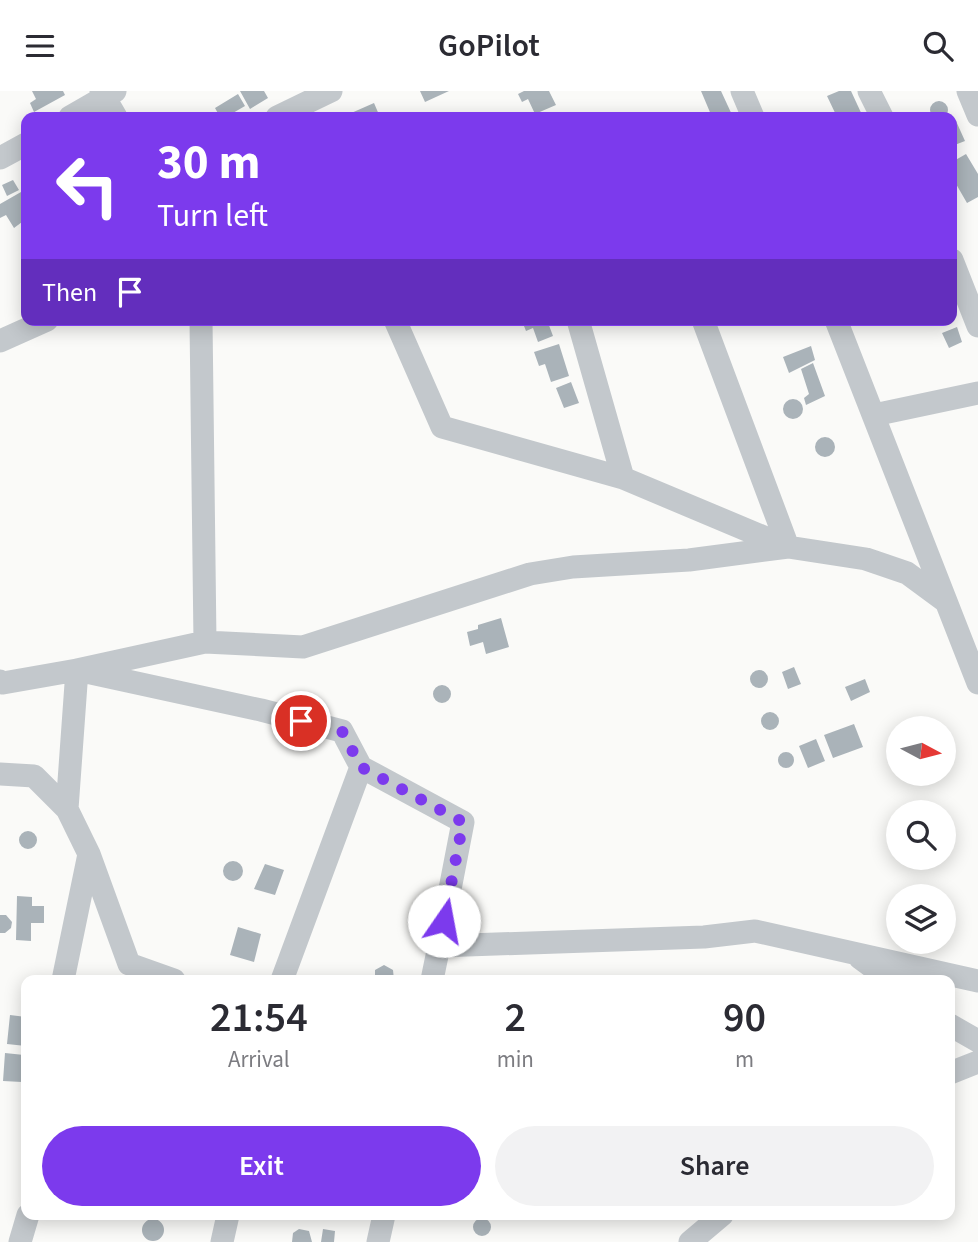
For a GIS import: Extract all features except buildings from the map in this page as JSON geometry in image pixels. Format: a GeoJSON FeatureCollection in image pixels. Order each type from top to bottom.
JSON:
{"type":"FeatureCollection","features":[{"type":"Feature","properties":{"kind":"street"},"geometry":{"type":"LineString","coordinates":[[287,112],[331,91]]}},
{"type":"Feature","properties":{"kind":"street"},"geometry":{"type":"LineString","coordinates":[[742,91],[751,112]]}},
{"type":"Feature","properties":{"kind":"street"},"geometry":{"type":"LineString","coordinates":[[869,91],[880,112]]}},
{"type":"Feature","properties":{"kind":"street"},"geometry":{"type":"LineString","coordinates":[[968,91],[978,115]]}},
{"type":"Feature","properties":{"kind":"street"},"geometry":{"type":"LineString","coordinates":[[78,112],[107,93],[114,112]]}},
{"type":"Feature","properties":{"kind":"street"},"geometry":{"type":"LineString","coordinates":[[0,158],[21,147]]}},
{"type":"Feature","properties":{"kind":"street"},"geometry":{"type":"LineString","coordinates":[[957,273],[978,326]]}},
{"type":"Feature","properties":{"kind":"street"},"geometry":{"type":"LineString","coordinates":[[0,341],[34,326]]}},
{"type":"Feature","properties":{"kind":"street"},"geometry":{"type":"LineString","coordinates":[[201,326],[205,642]]}},
{"type":"Feature","properties":{"kind":"street"},"geometry":{"type":"LineString","coordinates":[[398,326],[442,427],[623,478],[788,547],[866,559],[907,573],[945,601]]}},
{"type":"Feature","properties":{"kind":"street"},"geometry":{"type":"LineString","coordinates":[[580,326],[623,478]]}},
{"type":"Feature","properties":{"kind":"street"},"geometry":{"type":"LineString","coordinates":[[705,326],[788,547]]}},
{"type":"Feature","properties":{"kind":"street"},"geometry":{"type":"LineString","coordinates":[[838,326],[978,683]]}},
{"type":"Feature","properties":{"kind":"street"},"geometry":{"type":"LineString","coordinates":[[874,415],[978,393]]}},
{"type":"Feature","properties":{"kind":"street"},"geometry":{"type":"LineString","coordinates":[[0,681],[3,683],[77,670],[205,642],[303,647],[530,574],[573,567],[689,559],[788,547]]}},
{"type":"Feature","properties":{"kind":"street"},"geometry":{"type":"LineString","coordinates":[[77,670],[261,710],[342,731],[361,767],[463,822],[433,975]]}},
{"type":"Feature","properties":{"kind":"street"},"geometry":{"type":"LineString","coordinates":[[67,809],[77,670]]}},
{"type":"Feature","properties":{"kind":"street"},"geometry":{"type":"LineString","coordinates":[[284,975],[361,767]]}},
{"type":"Feature","properties":{"kind":"street"},"geometry":{"type":"LineString","coordinates":[[0,774],[34,776],[67,809],[89,854],[129,964],[160,975]]}},
{"type":"Feature","properties":{"kind":"street"},"geometry":{"type":"LineString","coordinates":[[64,975],[89,854]]}},
{"type":"Feature","properties":{"kind":"street"},"geometry":{"type":"LineString","coordinates":[[439,946],[704,937],[755,931],[951,975]]}},
{"type":"Feature","properties":{"kind":"street"},"geometry":{"type":"LineString","coordinates":[[855,954],[883,975]]}},
{"type":"Feature","properties":{"kind":"street"},"geometry":{"type":"LineString","coordinates":[[955,976],[978,981]]}},
{"type":"Feature","properties":{"kind":"street"},"geometry":{"type":"LineString","coordinates":[[955,1028],[978,1041]]}},
{"type":"Feature","properties":{"kind":"street"},"geometry":{"type":"LineString","coordinates":[[955,1071],[978,1062]]}},
{"type":"Feature","properties":{"kind":"street"},"geometry":{"type":"LineString","coordinates":[[20,1242],[27,1220]]}},
{"type":"Feature","properties":{"kind":"street"},"geometry":{"type":"LineString","coordinates":[[222,1242],[227,1220]]}},
{"type":"Feature","properties":{"kind":"street"},"geometry":{"type":"LineString","coordinates":[[379,1242],[383,1220]]}},
{"type":"Feature","properties":{"kind":"street"},"geometry":{"type":"LineString","coordinates":[[690,1242],[716,1220]]}},
{"type":"Feature","properties":{"kind":"route"},"geometry":{"type":"LineString","coordinates":[[301,721],[342,731],[361,767],[463,822],[444,921]]}}]}
